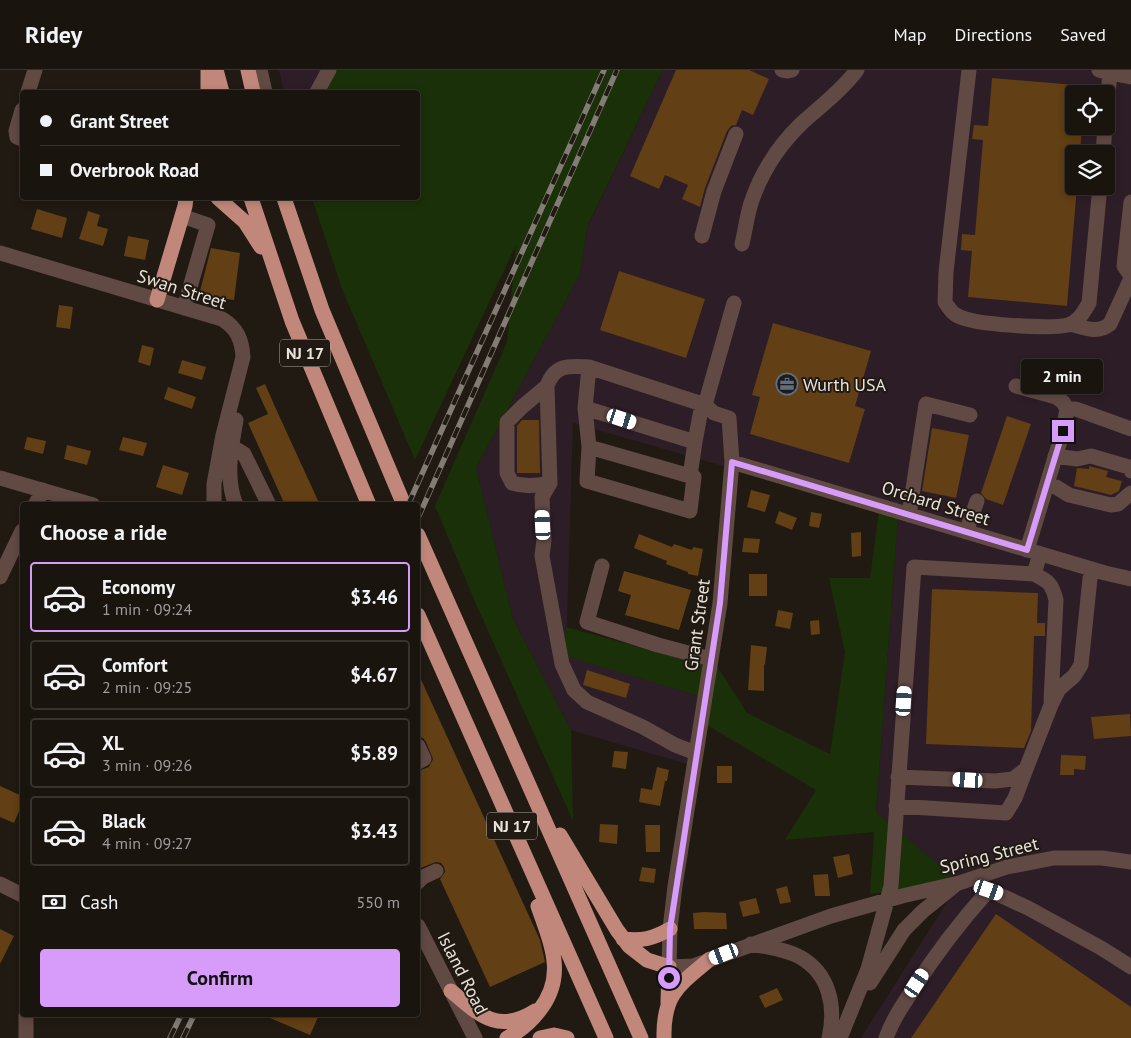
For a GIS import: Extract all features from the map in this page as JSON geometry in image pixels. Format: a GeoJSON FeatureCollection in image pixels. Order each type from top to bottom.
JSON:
{"type":"FeatureCollection","features":[{"type":"Feature","properties":{"kind":"highway"},"geometry":{"type":"LineString","coordinates":[[208,70],[208,90]]}},
{"type":"Feature","properties":{"kind":"highway"},"geometry":{"type":"LineString","coordinates":[[216,70],[221,90]]}},
{"type":"Feature","properties":{"kind":"highway"},"geometry":{"type":"LineString","coordinates":[[248,70],[253,90]]}},
{"type":"Feature","properties":{"kind":"highway"},"geometry":{"type":"LineString","coordinates":[[220,200],[245,222],[273,265]]}},
{"type":"Feature","properties":{"kind":"highway","name":"NJ 17"},"geometry":{"type":"LineString","coordinates":[[252,200],[296,330],[368,502]]}},
{"type":"Feature","properties":{"kind":"highway","name":"NJ 17"},"geometry":{"type":"LineString","coordinates":[[285,200],[322,310],[402,500]]}},
{"type":"Feature","properties":{"kind":"highway"},"geometry":{"type":"LineString","coordinates":[[157,300],[187,204]]}},
{"type":"Feature","properties":{"kind":"highway","name":"NJ 17"},"geometry":{"type":"LineString","coordinates":[[420,540],[641,1038]]}},
{"type":"Feature","properties":{"kind":"highway","name":"NJ 17"},"geometry":{"type":"LineString","coordinates":[[420,619],[606,1038]]}},
{"type":"Feature","properties":{"kind":"highway"},"geometry":{"type":"LineString","coordinates":[[520,767],[623,939],[634,951],[647,960],[669,967],[668,1003],[664,1038]]}},
{"type":"Feature","properties":{"kind":"highway"},"geometry":{"type":"LineString","coordinates":[[507,1038],[526,1026],[544,1005],[554,982],[554,958],[550,942],[509,819]]}},
{"type":"Feature","properties":{"kind":"highway"},"geometry":{"type":"LineString","coordinates":[[623,939],[642,941],[670,929]]}},
{"type":"Feature","properties":{"kind":"highway"},"geometry":{"type":"LineString","coordinates":[[668,1003],[678,987],[710,959]]}},
{"type":"Feature","properties":{"kind":"highway"},"geometry":{"type":"LineString","coordinates":[[451,990],[481,1016],[496,1022],[517,1020],[544,1005]]}},
{"type":"Feature","properties":{"kind":"highway"},"geometry":{"type":"LineString","coordinates":[[541,1038],[554,1035],[567,1038]]}},
{"type":"Feature","properties":{"kind":"street"},"geometry":{"type":"LineString","coordinates":[[29,90],[35,70]]}},
{"type":"Feature","properties":{"kind":"street"},"geometry":{"type":"LineString","coordinates":[[260,70],[265,90]]}},
{"type":"Feature","properties":{"kind":"street"},"geometry":{"type":"LineString","coordinates":[[318,90],[329,70]]}},
{"type":"Feature","properties":{"kind":"street"},"geometry":{"type":"LineString","coordinates":[[782,70],[788,72],[792,70]]}},
{"type":"Feature","properties":{"kind":"street"},"geometry":{"type":"LineString","coordinates":[[742,244],[751,204],[771,161],[801,124],[817,111],[857,70]]}},
{"type":"Feature","properties":{"kind":"street"},"geometry":{"type":"LineString","coordinates":[[969,70],[946,272],[945,302],[956,316],[970,321],[1043,327],[1070,324],[1090,330],[1104,328],[1110,324],[1131,277],[1124,266],[1131,202]]}},
{"type":"Feature","properties":{"kind":"street"},"geometry":{"type":"LineString","coordinates":[[1105,85],[1105,71],[1131,77]]}},
{"type":"Feature","properties":{"kind":"street"},"geometry":{"type":"LineString","coordinates":[[20,117],[16,132],[17,137],[20,138]]}},
{"type":"Feature","properties":{"kind":"street"},"geometry":{"type":"LineString","coordinates":[[702,236],[714,191],[736,134]]}},
{"type":"Feature","properties":{"kind":"street"},"geometry":{"type":"LineString","coordinates":[[1070,324],[1082,315],[1089,303],[1099,195]]}},
{"type":"Feature","properties":{"kind":"street"},"geometry":{"type":"LineString","coordinates":[[184,308],[208,225],[187,204]]}},
{"type":"Feature","properties":{"kind":"street","name":"Swan Street"},"geometry":{"type":"LineString","coordinates":[[0,252],[222,319],[231,325],[238,335],[243,357],[227,443],[214,484],[214,502]]}},
{"type":"Feature","properties":{"kind":"street"},"geometry":{"type":"LineString","coordinates":[[690,476],[703,404],[734,304]]}},
{"type":"Feature","properties":{"kind":"street"},"geometry":{"type":"LineString","coordinates":[[696,753],[675,746],[643,727],[588,702],[574,690],[562,664],[542,556],[544,540],[542,497],[550,483],[547,386],[550,377],[557,370],[570,366],[588,367],[703,404]]}},
{"type":"Feature","properties":{"kind":"street"},"geometry":{"type":"LineString","coordinates":[[588,367],[585,408],[589,447],[587,481],[690,511],[694,477],[589,447]]}},
{"type":"Feature","properties":{"kind":"street"},"geometry":{"type":"LineString","coordinates":[[547,386],[507,422],[506,473],[512,483],[521,486],[550,483]]}},
{"type":"Feature","properties":{"kind":"street"},"geometry":{"type":"LineString","coordinates":[[1016,386],[1056,397],[1063,402],[1067,409],[1063,431],[1047,485],[1034,552],[1034,574]]}},
{"type":"Feature","properties":{"kind":"street","name":"Grant Street"},"geometry":{"type":"LineString","coordinates":[[669,967],[670,929],[720,603],[732,462],[729,418],[714,413],[703,404]]}},
{"type":"Feature","properties":{"kind":"street"},"geometry":{"type":"LineString","coordinates":[[909,515],[926,404],[970,415]]}},
{"type":"Feature","properties":{"kind":"street"},"geometry":{"type":"LineString","coordinates":[[585,408],[695,442]]}},
{"type":"Feature","properties":{"kind":"street"},"geometry":{"type":"LineString","coordinates":[[1067,409],[1076,409],[1131,429]]}},
{"type":"Feature","properties":{"kind":"street"},"geometry":{"type":"LineString","coordinates":[[227,443],[232,494],[235,502]]}},
{"type":"Feature","properties":{"kind":"street"},"geometry":{"type":"LineString","coordinates":[[227,443],[244,454],[268,502]]}},
{"type":"Feature","properties":{"kind":"street"},"geometry":{"type":"LineString","coordinates":[[1055,456],[1077,459],[1091,456],[1129,467],[1131,471]]}},
{"type":"Feature","properties":{"kind":"street","name":"Orchard Street"},"geometry":{"type":"LineString","coordinates":[[732,462],[1090,569],[1131,579]]}},
{"type":"Feature","properties":{"kind":"street"},"geometry":{"type":"LineString","coordinates":[[0,478],[83,502]]}},
{"type":"Feature","properties":{"kind":"street"},"geometry":{"type":"LineString","coordinates":[[1047,485],[1056,487],[1069,495],[1111,506],[1118,504],[1131,493]]}},
{"type":"Feature","properties":{"kind":"street"},"geometry":{"type":"LineString","coordinates":[[36,502],[42,490]]}},
{"type":"Feature","properties":{"kind":"street"},"geometry":{"type":"LineString","coordinates":[[966,532],[977,501]]}},
{"type":"Feature","properties":{"kind":"street"},"geometry":{"type":"LineString","coordinates":[[0,577],[20,535]]}},
{"type":"Feature","properties":{"kind":"street"},"geometry":{"type":"LineString","coordinates":[[602,566],[587,622],[658,645],[712,659]]}},
{"type":"Feature","properties":{"kind":"street"},"geometry":{"type":"LineString","coordinates":[[840,1038],[868,969],[891,886],[914,567],[1034,574],[1049,582],[1056,600],[1051,704]]}},
{"type":"Feature","properties":{"kind":"street"},"geometry":{"type":"LineString","coordinates":[[896,806],[1006,813],[1015,798],[1051,704],[1059,689],[1074,676],[1081,665],[1090,569]]}},
{"type":"Feature","properties":{"kind":"street"},"geometry":{"type":"LineString","coordinates":[[420,750],[424,759],[420,761]]}},
{"type":"Feature","properties":{"kind":"street"},"geometry":{"type":"LineString","coordinates":[[898,777],[995,781],[1013,779],[1026,769]]}},
{"type":"Feature","properties":{"kind":"street","name":"Spring Street"},"geometry":{"type":"LineString","coordinates":[[669,967],[692,966],[808,923],[1007,867],[1054,858],[1094,858],[1131,862]]}},
{"type":"Feature","properties":{"kind":"street"},"geometry":{"type":"LineString","coordinates":[[420,880],[436,871]]}},
{"type":"Feature","properties":{"kind":"street"},"geometry":{"type":"LineString","coordinates":[[984,874],[989,890]]}},
{"type":"Feature","properties":{"kind":"street"},"geometry":{"type":"LineString","coordinates":[[849,1018],[904,930],[923,911],[959,882]]}},
{"type":"Feature","properties":{"kind":"street"},"geometry":{"type":"LineString","coordinates":[[0,884],[20,891]]}},
{"type":"Feature","properties":{"kind":"street"},"geometry":{"type":"LineString","coordinates":[[989,890],[1037,912],[1131,967]]}},
{"type":"Feature","properties":{"kind":"street"},"geometry":{"type":"LineString","coordinates":[[886,1038],[890,1024],[926,969],[960,922],[989,890]]}},
{"type":"Feature","properties":{"kind":"street","name":"Island Road"},"geometry":{"type":"LineString","coordinates":[[420,930],[475,1038]]}},
{"type":"Feature","properties":{"kind":"street"},"geometry":{"type":"LineString","coordinates":[[751,944],[791,954],[816,970],[825,984],[831,1001],[832,1019],[829,1038]]}},
{"type":"Feature","properties":{"kind":"street"},"geometry":{"type":"LineString","coordinates":[[26,1017],[26,1038]]}},
{"type":"Feature","properties":{"kind":"shaded area"},"geometry":{"type":"Polygon","coordinates":[[[279,70],[337,70],[325,90],[284,90],[279,70]]]}},
{"type":"Feature","properties":{"kind":"shaded area"},"geometry":{"type":"Polygon","coordinates":[[[663,70],[1131,70],[1131,1038],[861,1038],[959,883],[876,812],[898,516],[573,423],[566,655],[702,697],[687,764],[571,730],[513,619],[476,468],[580,274],[587,228],[663,70]]]}},
{"type":"Feature","properties":{"kind":"green space"},"geometry":{"type":"Polygon","coordinates":[[[337,70],[663,70],[587,227],[580,274],[476,468],[513,619],[571,730],[573,821],[476,604],[435,506],[507,342],[516,245],[415,460],[342,289],[313,200],[420,200],[420,90],[325,90],[337,70]]]}},
{"type":"Feature","properties":{"kind":"green space"},"geometry":{"type":"Polygon","coordinates":[[[879,511],[898,516],[876,812],[959,882],[870,894],[874,832],[785,840],[816,790],[697,719],[702,697],[566,656],[566,627],[719,669],[747,713],[830,754],[845,652],[829,578],[870,578],[879,511]]]}},
{"type":"Feature","properties":{"kind":"building"},"geometry":{"type":"Polygon","coordinates":[[[676,70],[749,70],[769,79],[753,115],[742,110],[736,125],[731,126],[727,131],[705,188],[700,207],[682,199],[688,185],[665,175],[659,189],[630,176],[676,70]]]}},
{"type":"Feature","properties":{"kind":"building"},"geometry":{"type":"Polygon","coordinates":[[[992,78],[1075,85],[1065,85],[1065,135],[1081,135],[1081,145],[1065,145],[1065,195],[1076,195],[1067,306],[968,297],[972,251],[961,250],[962,234],[975,235],[983,140],[972,139],[974,125],[988,126],[992,78]]]}},
{"type":"Feature","properties":{"kind":"building"},"geometry":{"type":"Polygon","coordinates":[[[37,209],[67,218],[62,238],[31,229],[37,209]]]}},
{"type":"Feature","properties":{"kind":"building"},"geometry":{"type":"Polygon","coordinates":[[[88,211],[100,215],[97,226],[108,229],[103,246],[79,239],[88,211]]]}},
{"type":"Feature","properties":{"kind":"building"},"geometry":{"type":"Polygon","coordinates":[[[128,236],[149,240],[145,260],[124,256],[128,236]]]}},
{"type":"Feature","properties":{"kind":"building"},"geometry":{"type":"Polygon","coordinates":[[[211,248],[240,253],[234,300],[199,295],[211,248]]]}},
{"type":"Feature","properties":{"kind":"building"},"geometry":{"type":"Polygon","coordinates":[[[619,271],[705,299],[686,358],[600,330],[619,271]]]}},
{"type":"Feature","properties":{"kind":"building"},"geometry":{"type":"Polygon","coordinates":[[[59,305],[73,307],[70,329],[56,327],[59,305]]]}},
{"type":"Feature","properties":{"kind":"building"},"geometry":{"type":"Polygon","coordinates":[[[773,323],[871,351],[855,406],[865,409],[849,463],[750,434],[760,397],[752,395],[773,323]]]}},
{"type":"Feature","properties":{"kind":"building"},"geometry":{"type":"Polygon","coordinates":[[[142,345],[154,348],[150,366],[138,362],[142,345]]]}},
{"type":"Feature","properties":{"kind":"building"},"geometry":{"type":"Polygon","coordinates":[[[182,360],[206,367],[202,380],[178,373],[182,360]]]}},
{"type":"Feature","properties":{"kind":"building"},"geometry":{"type":"Polygon","coordinates":[[[265,384],[319,502],[284,502],[248,423],[268,414],[256,388],[265,384]]]}},
{"type":"Feature","properties":{"kind":"building"},"geometry":{"type":"Polygon","coordinates":[[[168,387],[196,397],[192,409],[164,399],[168,387]]]}},
{"type":"Feature","properties":{"kind":"building"},"geometry":{"type":"Polygon","coordinates":[[[1007,416],[1031,424],[1003,505],[986,499],[981,493],[1007,416]]]}},
{"type":"Feature","properties":{"kind":"building"},"geometry":{"type":"Polygon","coordinates":[[[522,420],[539,420],[540,473],[517,473],[517,426],[522,420]]]}},
{"type":"Feature","properties":{"kind":"building"},"geometry":{"type":"Polygon","coordinates":[[[932,428],[969,435],[956,498],[922,491],[932,428]]]}},
{"type":"Feature","properties":{"kind":"building"},"geometry":{"type":"Polygon","coordinates":[[[27,437],[46,441],[43,454],[24,449],[27,437]]]}},
{"type":"Feature","properties":{"kind":"building"},"geometry":{"type":"Polygon","coordinates":[[[123,437],[147,443],[143,456],[119,450],[123,437]]]}},
{"type":"Feature","properties":{"kind":"building"},"geometry":{"type":"Polygon","coordinates":[[[67,445],[91,451],[87,465],[64,459],[67,445]]]}},
{"type":"Feature","properties":{"kind":"building"},"geometry":{"type":"Polygon","coordinates":[[[163,465],[189,473],[182,495],[156,487],[163,465]]]}},
{"type":"Feature","properties":{"kind":"building"},"geometry":{"type":"Polygon","coordinates":[[[1089,466],[1108,471],[1106,477],[1122,481],[1119,491],[1111,495],[1074,486],[1077,468],[1089,469],[1089,466]]]}},
{"type":"Feature","properties":{"kind":"building"},"geometry":{"type":"Polygon","coordinates":[[[751,490],[770,495],[765,512],[747,507],[751,490]]]}},
{"type":"Feature","properties":{"kind":"building"},"geometry":{"type":"Polygon","coordinates":[[[779,511],[797,518],[792,530],[775,523],[779,511]]]}},
{"type":"Feature","properties":{"kind":"building"},"geometry":{"type":"Polygon","coordinates":[[[811,512],[822,514],[819,528],[809,526],[811,512]]]}},
{"type":"Feature","properties":{"kind":"building"},"geometry":{"type":"Polygon","coordinates":[[[861,532],[861,556],[852,557],[851,533],[861,532]]]}},
{"type":"Feature","properties":{"kind":"building"},"geometry":{"type":"Polygon","coordinates":[[[639,534],[672,547],[674,544],[692,550],[693,547],[703,549],[698,576],[688,574],[688,572],[666,564],[667,561],[634,548],[639,534]]]}},
{"type":"Feature","properties":{"kind":"building"},"geometry":{"type":"Polygon","coordinates":[[[744,538],[760,539],[758,553],[742,552],[744,538]]]}},
{"type":"Feature","properties":{"kind":"building"},"geometry":{"type":"Polygon","coordinates":[[[624,571],[691,590],[679,630],[625,615],[631,595],[618,591],[624,571]]]}},
{"type":"Feature","properties":{"kind":"building"},"geometry":{"type":"Polygon","coordinates":[[[749,574],[767,574],[767,596],[749,596],[749,574]]]}},
{"type":"Feature","properties":{"kind":"building"},"geometry":{"type":"Polygon","coordinates":[[[932,589],[1038,593],[1037,623],[1045,623],[1045,636],[1034,636],[1031,731],[1024,748],[926,744],[932,589]]]}},
{"type":"Feature","properties":{"kind":"building"},"geometry":{"type":"Polygon","coordinates":[[[778,610],[793,613],[790,629],[775,626],[778,610]]]}},
{"type":"Feature","properties":{"kind":"building"},"geometry":{"type":"Polygon","coordinates":[[[819,620],[820,634],[811,635],[810,621],[819,620]]]}},
{"type":"Feature","properties":{"kind":"building"},"geometry":{"type":"Polygon","coordinates":[[[751,645],[767,647],[764,664],[764,691],[748,690],[751,645]]]}},
{"type":"Feature","properties":{"kind":"building"},"geometry":{"type":"Polygon","coordinates":[[[587,670],[630,684],[626,698],[583,685],[587,670]]]}},
{"type":"Feature","properties":{"kind":"building"},"geometry":{"type":"Polygon","coordinates":[[[420,677],[540,940],[545,962],[490,987],[440,879],[445,872],[444,867],[441,863],[436,862],[420,868],[420,770],[429,767],[433,759],[423,738],[420,737],[420,677]]]}},
{"type":"Feature","properties":{"kind":"building"},"geometry":{"type":"Polygon","coordinates":[[[1130,714],[1131,736],[1094,739],[1091,717],[1130,714]]]}},
{"type":"Feature","properties":{"kind":"building"},"geometry":{"type":"Polygon","coordinates":[[[614,751],[628,752],[626,769],[612,767],[614,751]]]}},
{"type":"Feature","properties":{"kind":"building"},"geometry":{"type":"Polygon","coordinates":[[[1061,755],[1086,756],[1085,770],[1074,769],[1074,775],[1060,775],[1061,755]]]}},
{"type":"Feature","properties":{"kind":"building"},"geometry":{"type":"Polygon","coordinates":[[[717,766],[732,766],[732,783],[717,783],[717,766]]]}},
{"type":"Feature","properties":{"kind":"building"},"geometry":{"type":"Polygon","coordinates":[[[657,767],[669,770],[660,806],[639,802],[641,788],[652,790],[657,767]]]}},
{"type":"Feature","properties":{"kind":"building"},"geometry":{"type":"Polygon","coordinates":[[[0,786],[20,795],[20,809],[14,823],[0,817],[0,786]]]}},
{"type":"Feature","properties":{"kind":"building"},"geometry":{"type":"Polygon","coordinates":[[[600,824],[618,825],[617,844],[599,842],[600,824]]]}},
{"type":"Feature","properties":{"kind":"building"},"geometry":{"type":"Polygon","coordinates":[[[645,825],[660,825],[660,852],[646,852],[645,825]]]}},
{"type":"Feature","properties":{"kind":"building"},"geometry":{"type":"Polygon","coordinates":[[[849,854],[853,874],[838,878],[833,857],[849,854]]]}},
{"type":"Feature","properties":{"kind":"building"},"geometry":{"type":"Polygon","coordinates":[[[642,867],[656,869],[654,883],[639,881],[642,867]]]}},
{"type":"Feature","properties":{"kind":"building"},"geometry":{"type":"Polygon","coordinates":[[[828,874],[830,896],[815,896],[813,875],[828,874]]]}},
{"type":"Feature","properties":{"kind":"building"},"geometry":{"type":"Polygon","coordinates":[[[787,886],[791,902],[780,904],[776,889],[787,886]]]}},
{"type":"Feature","properties":{"kind":"building"},"geometry":{"type":"Polygon","coordinates":[[[756,898],[760,913],[743,917],[739,902],[756,898]]]}},
{"type":"Feature","properties":{"kind":"building"},"geometry":{"type":"Polygon","coordinates":[[[693,913],[726,913],[727,929],[694,929],[693,913]]]}},
{"type":"Feature","properties":{"kind":"building"},"geometry":{"type":"Polygon","coordinates":[[[996,914],[1131,1007],[1131,1038],[911,1038],[996,914]]]}},
{"type":"Feature","properties":{"kind":"building"},"geometry":{"type":"Polygon","coordinates":[[[0,929],[14,936],[0,964],[0,929]]]}},
{"type":"Feature","properties":{"kind":"building"},"geometry":{"type":"Polygon","coordinates":[[[777,988],[783,1000],[765,1008],[759,996],[777,988]]]}},
{"type":"Feature","properties":{"kind":"building"},"geometry":{"type":"Polygon","coordinates":[[[268,1017],[318,1017],[310,1035],[268,1017]]]}},
{"type":"Feature","properties":{"kind":"railway"},"geometry":{"type":"LineString","coordinates":[[409,502],[604,70]]}},
{"type":"Feature","properties":{"kind":"railway"},"geometry":{"type":"LineString","coordinates":[[420,513],[617,70]]}},
{"type":"Feature","properties":{"kind":"railway"},"geometry":{"type":"LineString","coordinates":[[170,1038],[180,1017]]}},
{"type":"Feature","properties":{"kind":"railway"},"geometry":{"type":"LineString","coordinates":[[183,1038],[193,1017]]}},
{"type":"Feature","properties":{"kind":"place","name":"Wurth USA"},"geometry":{"type":"Point","coordinates":[787,384]}},
{"type":"Feature","properties":{"kind":"route"},"geometry":{"type":"LineString","coordinates":[[669,978],[668,956],[675,886],[720,603],[732,462],[1027,550],[1063,431]]}}]}
